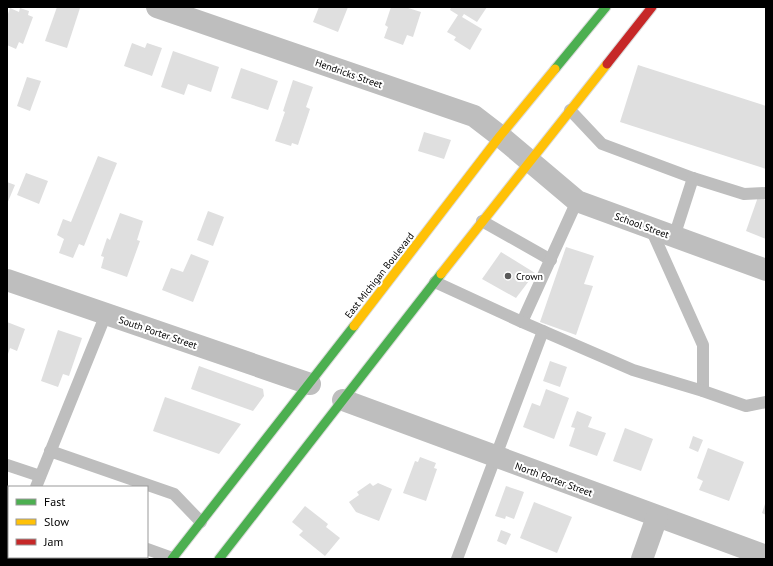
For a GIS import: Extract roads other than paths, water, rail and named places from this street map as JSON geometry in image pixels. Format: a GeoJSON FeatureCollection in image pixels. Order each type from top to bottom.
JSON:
{"type":"FeatureCollection","features":[{"type":"Feature","properties":{"kind":"main road","name":"East Michigan Boulevard"},"geometry":{"type":"LineString","coordinates":[[172,559],[310,384],[500,136],[606,7]]}},
{"type":"Feature","properties":{"kind":"main road"},"geometry":{"type":"LineString","coordinates":[[219,559],[529,161],[652,7]]}},
{"type":"Feature","properties":{"kind":"street","name":"Hendricks Street"},"geometry":{"type":"LineString","coordinates":[[157,7],[474,116],[529,161]]}},
{"type":"Feature","properties":{"kind":"street","name":"School Street"},"geometry":{"type":"LineString","coordinates":[[529,161],[577,201],[766,270]]}},
{"type":"Feature","properties":{"kind":"street","name":"South Porter Street"},"geometry":{"type":"LineString","coordinates":[[7,280],[310,384]]}},
{"type":"Feature","properties":{"kind":"street","name":"North Porter Street"},"geometry":{"type":"LineString","coordinates":[[343,400],[766,556]]}},
{"type":"Feature","properties":{"kind":"street"},"geometry":{"type":"LineString","coordinates":[[642,559],[658,517]]}},
{"type":"Feature","properties":{"kind":"lane"},"geometry":{"type":"LineString","coordinates":[[570,110],[602,144],[693,178],[744,194],[766,193]]}},
{"type":"Feature","properties":{"kind":"lane"},"geometry":{"type":"LineString","coordinates":[[674,237],[693,178]]}},
{"type":"Feature","properties":{"kind":"lane"},"geometry":{"type":"LineString","coordinates":[[522,322],[577,201]]}},
{"type":"Feature","properties":{"kind":"lane"},"geometry":{"type":"LineString","coordinates":[[482,221],[551,260]]}},
{"type":"Feature","properties":{"kind":"lane"},"geometry":{"type":"LineString","coordinates":[[651,229],[703,345],[703,391]]}},
{"type":"Feature","properties":{"kind":"lane"},"geometry":{"type":"LineString","coordinates":[[435,282],[522,322],[634,370],[746,406],[766,402]]}},
{"type":"Feature","properties":{"kind":"lane"},"geometry":{"type":"LineString","coordinates":[[7,465],[38,482],[106,314]]}},
{"type":"Feature","properties":{"kind":"lane"},"geometry":{"type":"LineString","coordinates":[[457,559],[543,331]]}},
{"type":"Feature","properties":{"kind":"lane"},"geometry":{"type":"LineString","coordinates":[[50,451],[174,494],[201,522]]}},
{"type":"Feature","properties":{"kind":"lane"},"geometry":{"type":"LineString","coordinates":[[148,549],[172,559]]}},
{"type":"Feature","properties":{"kind":"place","name":"Crown"},"geometry":{"type":"Point","coordinates":[508,276]}}]}
